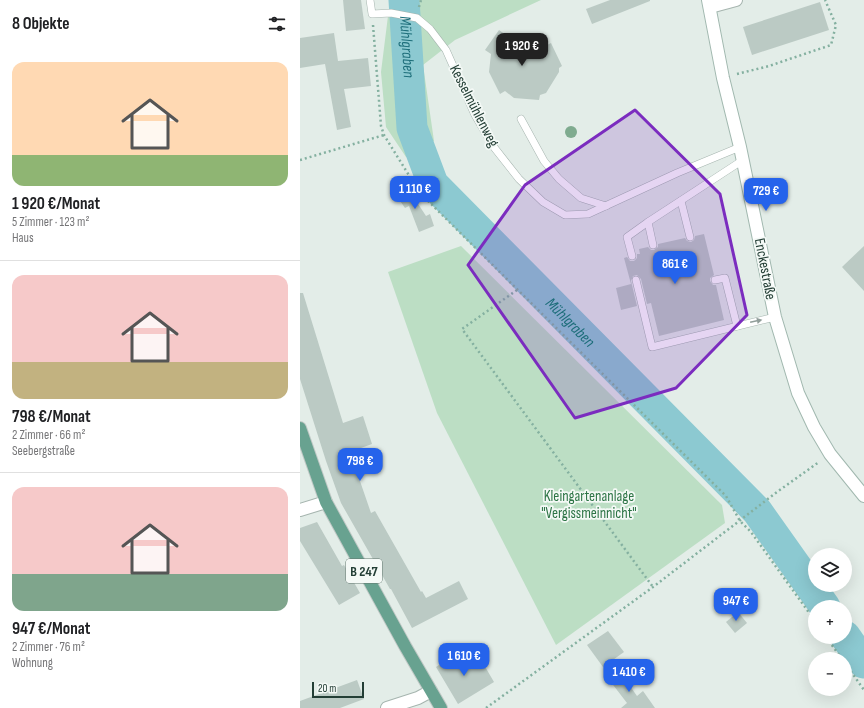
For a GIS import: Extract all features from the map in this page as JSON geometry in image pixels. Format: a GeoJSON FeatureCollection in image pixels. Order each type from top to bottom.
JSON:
{"type":"FeatureCollection","features":[{"type":"Feature","properties":{"kind":"main road"},"geometry":{"type":"LineString","coordinates":[[709,4],[736,0]]}},
{"type":"Feature","properties":{"kind":"main road","name":"Enckestraße"},"geometry":{"type":"LineString","coordinates":[[709,4],[775,317],[798,393],[830,454],[864,496]]}},
{"type":"Feature","properties":{"kind":"main road","name":"B 247"},"geometry":{"type":"LineString","coordinates":[[300,428],[326,502],[441,708]]}},
{"type":"Feature","properties":{"kind":"main road"},"geometry":{"type":"LineString","coordinates":[[300,510],[326,502]]}},
{"type":"Feature","properties":{"kind":"main road"},"geometry":{"type":"LineString","coordinates":[[388,708],[431,692]]}},
{"type":"Feature","properties":{"kind":"lane"},"geometry":{"type":"LineString","coordinates":[[370,0],[372,14]]}},
{"type":"Feature","properties":{"kind":"lane","name":"Kesselmühlenweg"},"geometry":{"type":"LineString","coordinates":[[372,14],[391,13],[417,18],[430,29],[446,50],[475,115],[493,146],[519,179],[543,202],[565,215],[588,214],[677,173],[740,147]]}},
{"type":"Feature","properties":{"kind":"lane"},"geometry":{"type":"LineString","coordinates":[[521,119],[544,161],[559,179],[581,198],[606,206]]}},
{"type":"Feature","properties":{"kind":"lane"},"geometry":{"type":"LineString","coordinates":[[632,256],[627,237],[743,160]]}},
{"type":"Feature","properties":{"kind":"lane"},"geometry":{"type":"LineString","coordinates":[[681,201],[690,237]]}},
{"type":"Feature","properties":{"kind":"lane"},"geometry":{"type":"LineString","coordinates":[[648,222],[653,245]]}},
{"type":"Feature","properties":{"kind":"lane"},"geometry":{"type":"LineString","coordinates":[[715,280],[725,278],[737,326]]}},
{"type":"Feature","properties":{"kind":"lane"},"geometry":{"type":"LineString","coordinates":[[636,280],[652,347],[775,317]]}},
{"type":"Feature","properties":{"kind":"path"},"geometry":{"type":"LineString","coordinates":[[724,78],[769,66],[831,45],[836,25],[825,0]]}},
{"type":"Feature","properties":{"kind":"path"},"geometry":{"type":"LineString","coordinates":[[372,14],[384,135],[420,193],[726,496],[740,521],[751,532],[808,611]]}},
{"type":"Feature","properties":{"kind":"path"},"geometry":{"type":"LineString","coordinates":[[300,160],[384,135]]}},
{"type":"Feature","properties":{"kind":"path"},"geometry":{"type":"LineString","coordinates":[[517,290],[462,329],[653,586]]}},
{"type":"Feature","properties":{"kind":"path"},"geometry":{"type":"LineString","coordinates":[[486,708],[819,462]]}},
{"type":"Feature","properties":{"kind":"path"},"geometry":{"type":"LineString","coordinates":[[852,673],[864,690]]}},
{"type":"Feature","properties":{"kind":"highlighted area"},"geometry":{"type":"Polygon","coordinates":[[[635,110],[720,194],[747,315],[676,388],[575,418],[468,265],[525,185],[635,110]]]}},
{"type":"Feature","properties":{"kind":"green space"},"geometry":{"type":"Polygon","coordinates":[[[390,0],[541,0],[455,40],[423,65],[434,141],[406,157],[386,127],[381,72],[390,0]]]}},
{"type":"Feature","properties":{"kind":"green space","name":"Kleingartenanlage \"Vergissmeinnicht\""},"geometry":{"type":"Polygon","coordinates":[[[461,246],[722,505],[725,523],[556,645],[437,413],[388,272],[461,246]]]}},
{"type":"Feature","properties":{"kind":"building"},"geometry":{"type":"Polygon","coordinates":[[[343,0],[361,0],[365,29],[346,31],[343,0]]]}},
{"type":"Feature","properties":{"kind":"building"},"geometry":{"type":"Polygon","coordinates":[[[610,0],[650,1],[592,24],[586,9],[610,0]]]}},
{"type":"Feature","properties":{"kind":"building"},"geometry":{"type":"Polygon","coordinates":[[[820,2],[829,30],[752,55],[743,27],[820,2]]]}},
{"type":"Feature","properties":{"kind":"building"},"geometry":{"type":"Polygon","coordinates":[[[499,30],[520,45],[531,43],[543,47],[551,43],[562,66],[559,68],[559,72],[546,93],[540,95],[539,100],[514,98],[505,91],[500,94],[489,72],[491,54],[485,50],[499,30]]]}},
{"type":"Feature","properties":{"kind":"building"},"geometry":{"type":"Polygon","coordinates":[[[334,33],[338,61],[368,58],[371,86],[344,89],[351,127],[337,130],[325,64],[300,68],[300,38],[334,33]]]}},
{"type":"Feature","properties":{"kind":"building"},"geometry":{"type":"Polygon","coordinates":[[[407,187],[426,216],[430,214],[434,226],[419,232],[409,206],[405,208],[396,195],[407,187]]]}},
{"type":"Feature","properties":{"kind":"building"},"geometry":{"type":"Polygon","coordinates":[[[704,234],[714,275],[710,278],[710,281],[713,285],[716,285],[724,320],[659,336],[651,303],[647,304],[641,279],[637,275],[633,276],[631,281],[637,306],[621,310],[616,288],[631,284],[624,258],[627,257],[630,261],[634,261],[637,258],[637,254],[640,254],[639,249],[648,247],[651,250],[654,250],[658,247],[658,244],[685,238],[687,241],[691,242],[694,240],[695,236],[704,234]]]}},
{"type":"Feature","properties":{"kind":"building"},"geometry":{"type":"Polygon","coordinates":[[[864,246],[864,291],[842,267],[864,246]]]}},
{"type":"Feature","properties":{"kind":"building"},"geometry":{"type":"Polygon","coordinates":[[[300,293],[303,293],[343,423],[363,416],[372,444],[350,452],[371,513],[375,511],[421,592],[422,591],[426,598],[459,581],[468,599],[412,628],[341,503],[326,461],[300,379],[300,293]]]}},
{"type":"Feature","properties":{"kind":"building"},"geometry":{"type":"Polygon","coordinates":[[[317,522],[342,566],[344,565],[360,593],[339,605],[300,541],[300,528],[317,522]]]}},
{"type":"Feature","properties":{"kind":"building"},"geometry":{"type":"Polygon","coordinates":[[[738,612],[747,623],[735,633],[726,622],[738,612]]]}},
{"type":"Feature","properties":{"kind":"building"},"geometry":{"type":"Polygon","coordinates":[[[608,631],[624,652],[603,667],[587,645],[608,631]]]}},
{"type":"Feature","properties":{"kind":"building"},"geometry":{"type":"Polygon","coordinates":[[[459,652],[467,666],[480,658],[494,682],[458,704],[436,667],[459,652]]]}},
{"type":"Feature","properties":{"kind":"building"},"geometry":{"type":"Polygon","coordinates":[[[618,669],[637,696],[643,691],[655,708],[621,708],[627,703],[607,677],[618,669]]]}},
{"type":"Feature","properties":{"kind":"building"},"geometry":{"type":"Polygon","coordinates":[[[357,680],[364,699],[340,708],[300,708],[300,701],[357,680]]]}},
{"type":"Feature","properties":{"kind":"waterway","name":"Mühlgraben"},"geometry":{"type":"LineString","coordinates":[[404,0],[412,128],[433,184],[757,511],[820,600]]}},
{"type":"Feature","properties":{"kind":"waterway","name":"Mühlgraben"},"geometry":{"type":"LineString","coordinates":[[851,644],[864,663]]}}]}
